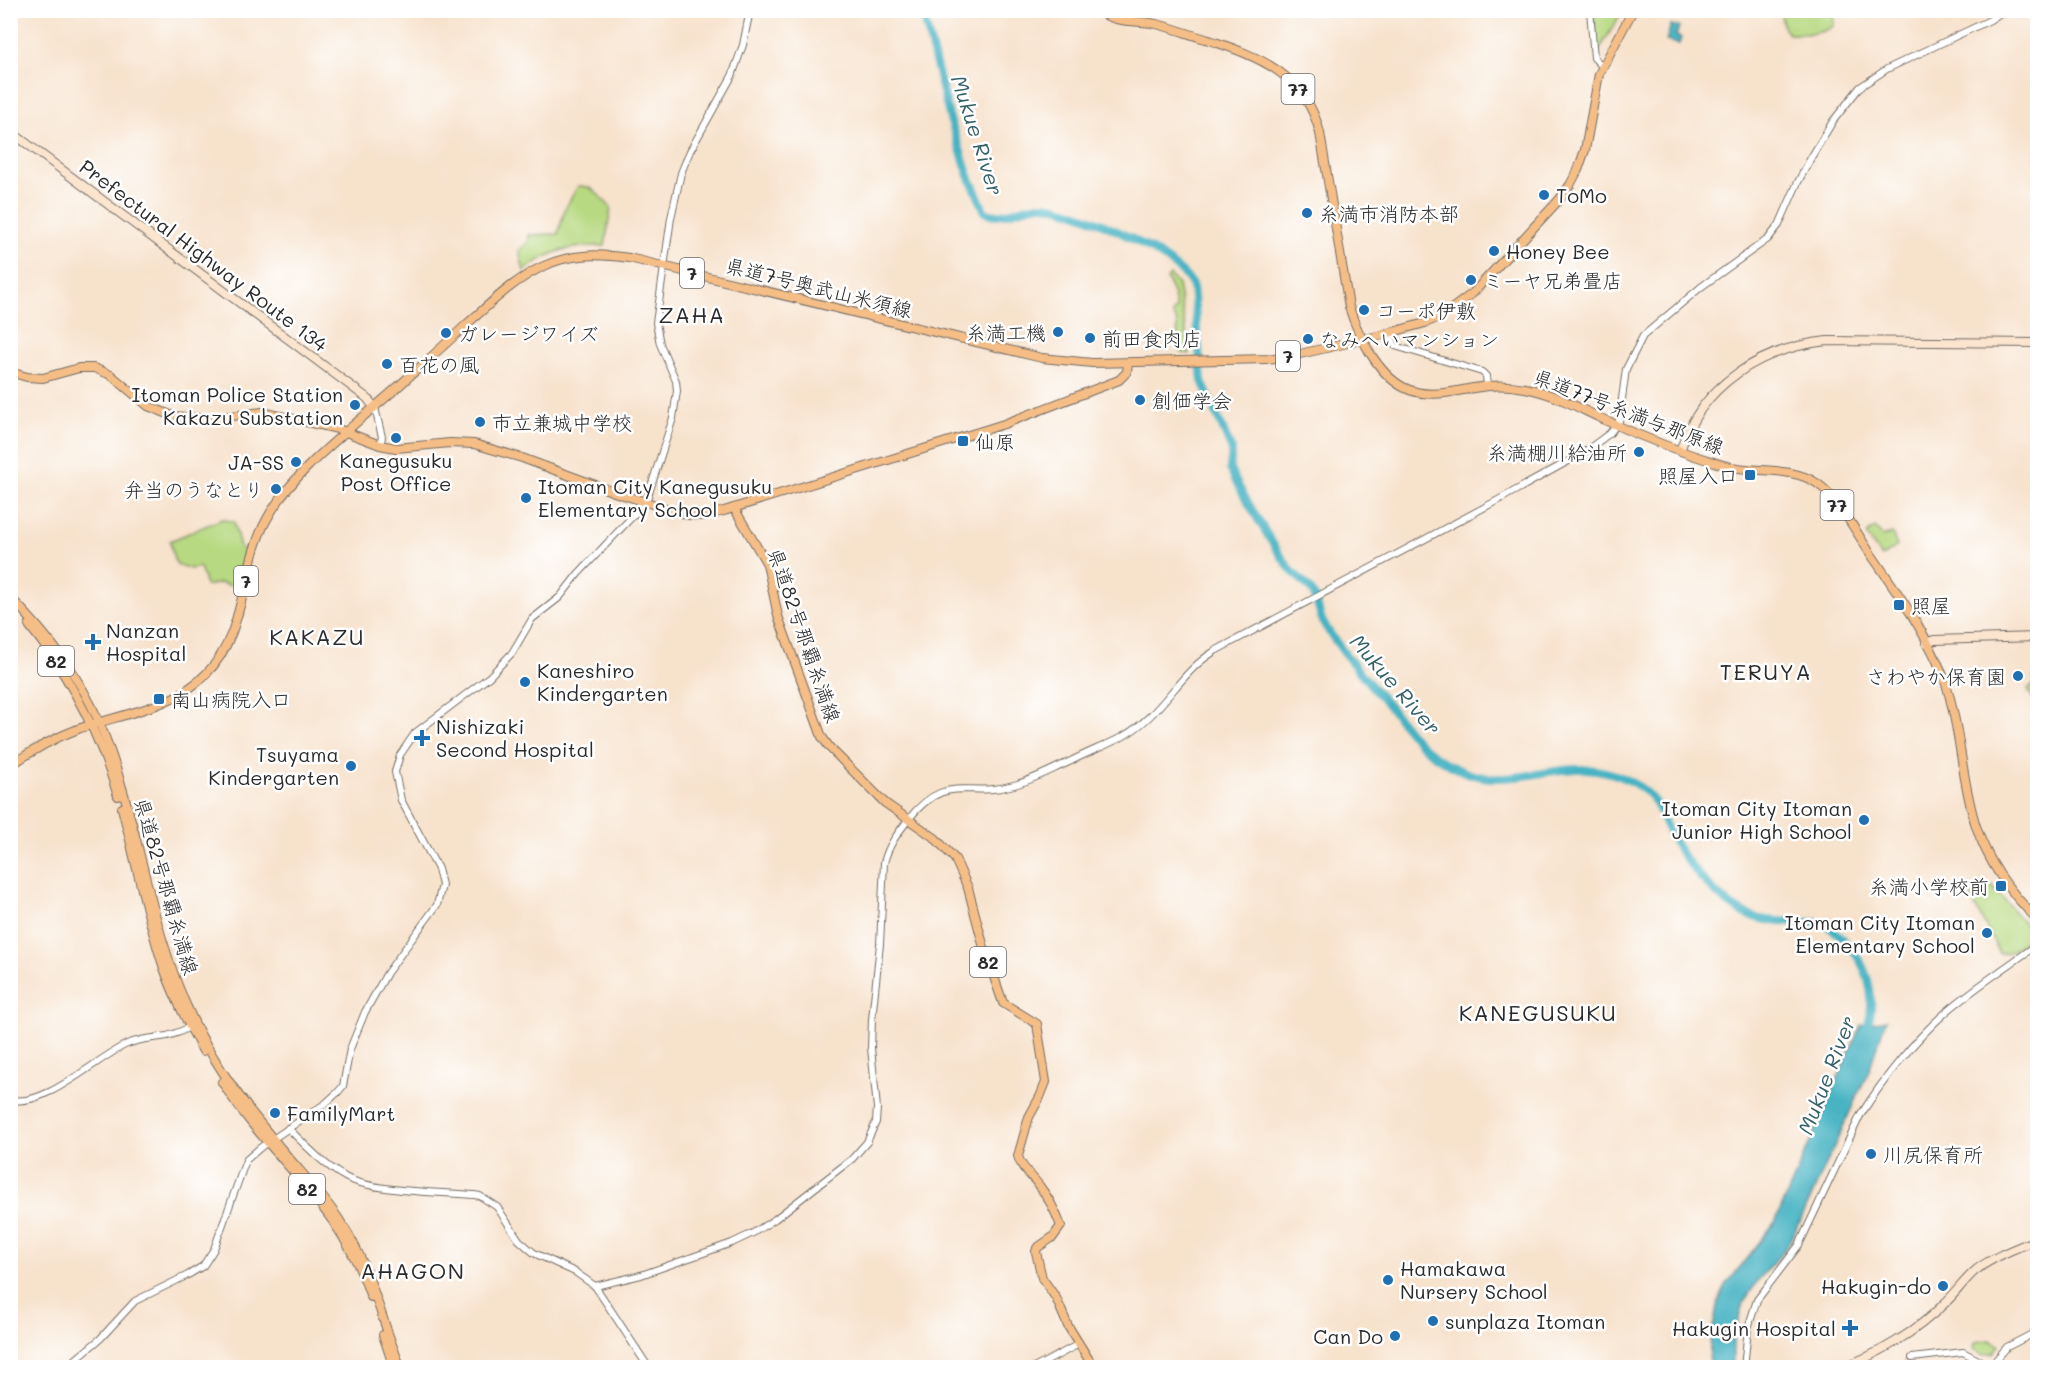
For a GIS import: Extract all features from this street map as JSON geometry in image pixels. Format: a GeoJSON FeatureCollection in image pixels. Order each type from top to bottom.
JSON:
{"type":"FeatureCollection","features":[{"type":"Feature","properties":{"kind":"main road","name":"県道77号糸満与那原線"},"geometry":{"type":"LineString","coordinates":[[1098,10],[1117,20],[1156,24],[1253,55],[1276,68],[1303,95],[1313,112],[1318,127],[1351,314],[1384,373],[1406,389],[1419,393],[1456,392],[1487,386],[1535,390],[1680,451],[1740,469],[1800,476],[1821,486],[1834,501],[1890,582],[1942,675],[1949,694],[1972,809],[1980,835],[2005,884],[2037,920]]}},
{"type":"Feature","properties":{"kind":"main road","name":"県道7号奥武山米須線"},"geometry":{"type":"LineString","coordinates":[[10,766],[55,739],[178,696],[208,673],[222,654],[231,635],[254,551],[266,519],[294,481],[503,293],[522,278],[541,268],[572,257],[594,254],[629,258],[1042,358],[1072,362],[1212,362],[1268,359],[1390,333],[1433,320],[1463,302],[1559,200],[1578,170],[1583,157],[1592,104],[1602,66],[1633,10]]}},
{"type":"Feature","properties":{"kind":"main road","name":"Prefectural Highway Route 134"},"geometry":{"type":"LineString","coordinates":[[10,131],[367,398],[375,408]]}},
{"type":"Feature","properties":{"kind":"main road"},"geometry":{"type":"LineString","coordinates":[[1680,451],[1694,419],[1721,387],[1745,367],[1786,348],[1804,343],[1827,341],[2037,343]]}},
{"type":"Feature","properties":{"kind":"main road"},"geometry":{"type":"LineString","coordinates":[[10,372],[27,377],[43,378],[79,368],[94,368],[111,375],[148,406],[173,416],[202,420],[262,411],[347,432],[380,445],[396,448],[450,443],[479,446],[545,466],[646,502],[696,516],[734,508],[1004,424],[1119,380],[1127,372],[1128,363]]}},
{"type":"Feature","properties":{"kind":"main road","name":"県道82号那覇糸満線"},"geometry":{"type":"LineString","coordinates":[[734,508],[767,564],[781,626],[822,737],[830,748],[885,803],[935,838],[955,859],[968,888],[984,948],[1003,1003],[1037,1024],[1046,1082],[1029,1117],[1018,1156],[1022,1166],[1042,1189],[1061,1226],[1053,1237],[1037,1248],[1042,1278],[1056,1298],[1078,1344],[1094,1368]]}},
{"type":"Feature","properties":{"kind":"main road","name":"県道82号那覇糸満線"},"geometry":{"type":"LineString","coordinates":[[10,597],[43,633],[70,669],[96,723],[122,809],[143,898],[173,990],[230,1084],[350,1247],[362,1272],[394,1368]]}},
{"type":"Feature","properties":{"kind":"main road","name":"県道82号那覇糸満線"},"geometry":{"type":"LineString","coordinates":[[10,605],[29,625],[53,657],[96,723]]}},
{"type":"Feature","properties":{"kind":"main road"},"geometry":{"type":"LineString","coordinates":[[1926,643],[1934,640],[2037,637]]}},
{"type":"Feature","properties":{"kind":"main road","name":"県道82号那覇糸満線"},"geometry":{"type":"LineString","coordinates":[[270,1141],[332,1209],[355,1244],[368,1270],[401,1368]]}},
{"type":"Feature","properties":{"kind":"main road"},"geometry":{"type":"LineString","coordinates":[[1840,1368],[1878,1351],[1912,1330],[1945,1303],[1976,1270],[1995,1258],[2037,1239]]}},
{"type":"Feature","properties":{"kind":"street"},"geometry":{"type":"LineString","coordinates":[[65,1368],[100,1339],[135,1301],[188,1275],[207,1262],[224,1225],[244,1163],[253,1152],[333,1098],[343,1086],[350,1049],[365,1012],[387,973],[440,898],[442,885],[438,869],[398,792],[395,772],[403,747],[421,728],[489,677],[512,653],[532,619],[560,597],[585,566],[646,502],[676,402],[676,381],[656,330],[672,209],[681,173],[690,151],[732,76],[743,45],[750,10]]}},
{"type":"Feature","properties":{"kind":"street"},"geometry":{"type":"LineString","coordinates":[[1590,10],[1594,58],[1602,66]]}},
{"type":"Feature","properties":{"kind":"street"},"geometry":{"type":"LineString","coordinates":[[595,1286],[641,1275],[732,1244],[775,1219],[861,1150],[867,1142],[876,1122],[877,1108],[871,1048],[884,863],[895,837],[917,808],[935,794],[953,789],[997,788],[1018,784],[1120,738],[1151,717],[1204,657],[1583,453],[1610,434],[1617,426],[1624,375],[1630,358],[1643,336],[1701,286],[1768,238],[1779,225],[1798,182],[1833,121],[1860,87],[1887,69],[1990,20],[2005,10]]}},
{"type":"Feature","properties":{"kind":"street"},"geometry":{"type":"LineString","coordinates":[[1390,333],[1395,346],[1482,372],[1486,376],[1487,386]]}},
{"type":"Feature","properties":{"kind":"street"},"geometry":{"type":"LineString","coordinates":[[375,408],[382,437],[380,445]]}},
{"type":"Feature","properties":{"kind":"street"},"geometry":{"type":"LineString","coordinates":[[1744,1368],[1748,1328],[1758,1300],[1799,1245],[1860,1116],[1873,1096],[1905,1054],[1930,1028],[1966,997],[2037,944]]}},
{"type":"Feature","properties":{"kind":"street"},"geometry":{"type":"LineString","coordinates":[[10,1099],[23,1101],[43,1096],[127,1044],[147,1038],[177,1034],[193,1026]]}},
{"type":"Feature","properties":{"kind":"street"},"geometry":{"type":"LineString","coordinates":[[288,1128],[332,1168],[359,1183],[480,1196],[497,1207],[526,1247],[542,1258],[575,1272],[595,1286],[649,1368]]}},
{"type":"Feature","properties":{"kind":"street"},"geometry":{"type":"LineString","coordinates":[[1912,1358],[1964,1352],[1989,1367],[2014,1342],[2037,1331]]}},
{"type":"Feature","properties":{"kind":"street"},"geometry":{"type":"LineString","coordinates":[[1034,1368],[1078,1344]]}},
{"type":"Feature","properties":{"kind":"green space"},"geometry":{"type":"Polygon","coordinates":[[[1593,11],[1622,12],[1598,52],[1593,11]]]}},
{"type":"Feature","properties":{"kind":"green space"},"geometry":{"type":"Polygon","coordinates":[[[1780,11],[1833,11],[1834,25],[1825,31],[1789,34],[1784,29],[1780,11]]]}},
{"type":"Feature","properties":{"kind":"green space"},"geometry":{"type":"Polygon","coordinates":[[[578,186],[593,190],[611,207],[605,246],[562,250],[543,258],[524,271],[519,251],[529,241],[529,235],[558,234],[565,209],[578,186]]]}},
{"type":"Feature","properties":{"kind":"green space"},"geometry":{"type":"Polygon","coordinates":[[[1170,275],[1178,285],[1190,354],[1182,353],[1178,341],[1177,322],[1172,314],[1176,308],[1174,296],[1167,279],[1170,275]]]}},
{"type":"Feature","properties":{"kind":"green space"},"geometry":{"type":"Polygon","coordinates":[[[222,519],[234,522],[240,548],[248,550],[237,584],[233,586],[220,583],[206,586],[200,567],[191,569],[178,565],[174,560],[170,541],[222,519]]]}},
{"type":"Feature","properties":{"kind":"green space"},"geometry":{"type":"Polygon","coordinates":[[[1875,528],[1883,537],[1892,533],[1897,546],[1882,557],[1866,535],[1875,528]]]}},
{"type":"Feature","properties":{"kind":"green space"},"geometry":{"type":"Polygon","coordinates":[[[2037,675],[2037,705],[2028,690],[2035,683],[2033,679],[2037,675]]]}},
{"type":"Feature","properties":{"kind":"green space"},"geometry":{"type":"Polygon","coordinates":[[[1986,884],[1992,886],[2031,931],[2030,937],[2008,953],[2000,954],[1972,900],[1972,896],[1986,884]]]}},
{"type":"Feature","properties":{"kind":"green space"},"geometry":{"type":"Polygon","coordinates":[[[1990,1340],[1999,1345],[1993,1353],[1983,1355],[1974,1349],[1975,1342],[1990,1340]]]}},
{"type":"Feature","properties":{"kind":"water"},"geometry":{"type":"Polygon","coordinates":[[[1671,25],[1679,27],[1676,36],[1681,38],[1679,44],[1666,41],[1671,25]]]}},
{"type":"Feature","properties":{"kind":"water"},"geometry":{"type":"Polygon","coordinates":[[[1886,1020],[1869,1070],[1798,1226],[1783,1252],[1759,1279],[1743,1303],[1733,1341],[1733,1367],[1709,1367],[1710,1343],[1717,1305],[1726,1285],[1775,1222],[1861,1025],[1886,1020]]]}},
{"type":"Feature","properties":{"kind":"waterway","name":"Mukue River"},"geometry":{"type":"LineString","coordinates":[[922,10],[950,119],[969,176],[985,212],[999,215],[1043,205],[1079,214],[1149,248],[1169,261],[1193,287],[1202,381],[1232,450],[1230,469],[1234,478],[1283,559],[1311,590],[1324,624],[1351,662],[1415,739],[1440,759],[1461,770],[1483,777],[1516,777],[1580,769],[1613,774],[1636,785],[1655,802],[1673,840],[1691,865],[1705,882],[1728,903],[1746,914],[1762,919],[1819,923],[1827,926],[1844,940],[1860,961],[1868,980],[1871,1011],[1866,1031]]}},
{"type":"Feature","properties":{"kind":"place","name":"ToMo"},"geometry":{"type":"Point","coordinates":[1544,195]}},
{"type":"Feature","properties":{"kind":"place","name":"糸満市消防本部"},"geometry":{"type":"Point","coordinates":[1307,213]}},
{"type":"Feature","properties":{"kind":"place","name":"Honey Bee"},"geometry":{"type":"Point","coordinates":[1494,251]}},
{"type":"Feature","properties":{"kind":"place","name":"ミーヤ兄弟畳店"},"geometry":{"type":"Point","coordinates":[1471,280]}},
{"type":"Feature","properties":{"kind":"place","name":"コーポ伊敷"},"geometry":{"type":"Point","coordinates":[1364,310]}},
{"type":"Feature","properties":{"kind":"place","name":"糸満工機"},"geometry":{"type":"Point","coordinates":[1058,332]}},
{"type":"Feature","properties":{"kind":"place","name":"ガレージワイズ"},"geometry":{"type":"Point","coordinates":[446,333]}},
{"type":"Feature","properties":{"kind":"place","name":"前田食肉店"},"geometry":{"type":"Point","coordinates":[1090,338]}},
{"type":"Feature","properties":{"kind":"place","name":"なみへいマンション"},"geometry":{"type":"Point","coordinates":[1308,339]}},
{"type":"Feature","properties":{"kind":"place","name":"百花の風"},"geometry":{"type":"Point","coordinates":[387,364]}},
{"type":"Feature","properties":{"kind":"place","name":"創価学会"},"geometry":{"type":"Point","coordinates":[1140,400]}},
{"type":"Feature","properties":{"kind":"place","name":"Itoman Police Station Kakazu Substation"},"geometry":{"type":"Point","coordinates":[355,405]}},
{"type":"Feature","properties":{"kind":"place","name":"市立兼城中学校"},"geometry":{"type":"Point","coordinates":[480,422]}},
{"type":"Feature","properties":{"kind":"place","name":"Kanegusuku Post Office"},"geometry":{"type":"Point","coordinates":[396,438]}},
{"type":"Feature","properties":{"kind":"place","name":"仙原"},"geometry":{"type":"Point","coordinates":[963,441]}},
{"type":"Feature","properties":{"kind":"place","name":"糸満棚川給油所"},"geometry":{"type":"Point","coordinates":[1639,452]}},
{"type":"Feature","properties":{"kind":"place","name":"JA-SS"},"geometry":{"type":"Point","coordinates":[296,462]}},
{"type":"Feature","properties":{"kind":"place","name":"照屋入口"},"geometry":{"type":"Point","coordinates":[1750,475]}},
{"type":"Feature","properties":{"kind":"place","name":"弁当のうなとり"},"geometry":{"type":"Point","coordinates":[276,489]}},
{"type":"Feature","properties":{"kind":"place","name":"Itoman City Kanegusuku Elementary School"},"geometry":{"type":"Point","coordinates":[526,498]}},
{"type":"Feature","properties":{"kind":"place","name":"照屋"},"geometry":{"type":"Point","coordinates":[1899,605]}},
{"type":"Feature","properties":{"kind":"place","name":"Nanzan Hospital"},"geometry":{"type":"Point","coordinates":[93,642]}},
{"type":"Feature","properties":{"kind":"place","name":"さわやか保育園"},"geometry":{"type":"Point","coordinates":[2018,676]}},
{"type":"Feature","properties":{"kind":"place","name":"Kaneshiro Kindergarten"},"geometry":{"type":"Point","coordinates":[525,682]}},
{"type":"Feature","properties":{"kind":"place","name":"南山病院入口"},"geometry":{"type":"Point","coordinates":[159,699]}},
{"type":"Feature","properties":{"kind":"place","name":"Nishizaki Second Hospital"},"geometry":{"type":"Point","coordinates":[422,738]}},
{"type":"Feature","properties":{"kind":"place","name":"Tsuyama Kindergarten"},"geometry":{"type":"Point","coordinates":[351,766]}},
{"type":"Feature","properties":{"kind":"place","name":"Itoman City Itoman Junior High School"},"geometry":{"type":"Point","coordinates":[1864,820]}},
{"type":"Feature","properties":{"kind":"place","name":"糸満小学校前"},"geometry":{"type":"Point","coordinates":[2001,886]}},
{"type":"Feature","properties":{"kind":"place","name":"Itoman City Itoman Elementary School"},"geometry":{"type":"Point","coordinates":[1987,933]}},
{"type":"Feature","properties":{"kind":"place","name":"FamilyMart"},"geometry":{"type":"Point","coordinates":[275,1113]}},
{"type":"Feature","properties":{"kind":"place","name":"川尻保育所"},"geometry":{"type":"Point","coordinates":[1871,1154]}},
{"type":"Feature","properties":{"kind":"place","name":"Hamakawa Nursery School"},"geometry":{"type":"Point","coordinates":[1388,1280]}},
{"type":"Feature","properties":{"kind":"place","name":"Hakugin-do"},"geometry":{"type":"Point","coordinates":[1943,1286]}},
{"type":"Feature","properties":{"kind":"place","name":"sunplaza Itoman"},"geometry":{"type":"Point","coordinates":[1433,1321]}},
{"type":"Feature","properties":{"kind":"place","name":"Hakugin Hospital"},"geometry":{"type":"Point","coordinates":[1850,1328]}},
{"type":"Feature","properties":{"kind":"place","name":"Can Do"},"geometry":{"type":"Point","coordinates":[1395,1336]}},
{"type":"Feature","properties":{"kind":"district","name":"ZAHA"},"geometry":{"type":"Point","coordinates":[692,314]}},
{"type":"Feature","properties":{"kind":"district","name":"KAKAZU"},"geometry":{"type":"Point","coordinates":[317,636]}},
{"type":"Feature","properties":{"kind":"district","name":"TERUYA"},"geometry":{"type":"Point","coordinates":[1766,671]}},
{"type":"Feature","properties":{"kind":"district","name":"KANEGUSUKU"},"geometry":{"type":"Point","coordinates":[1538,1012]}},
{"type":"Feature","properties":{"kind":"district","name":"AHAGON"},"geometry":{"type":"Point","coordinates":[413,1270]}}]}
